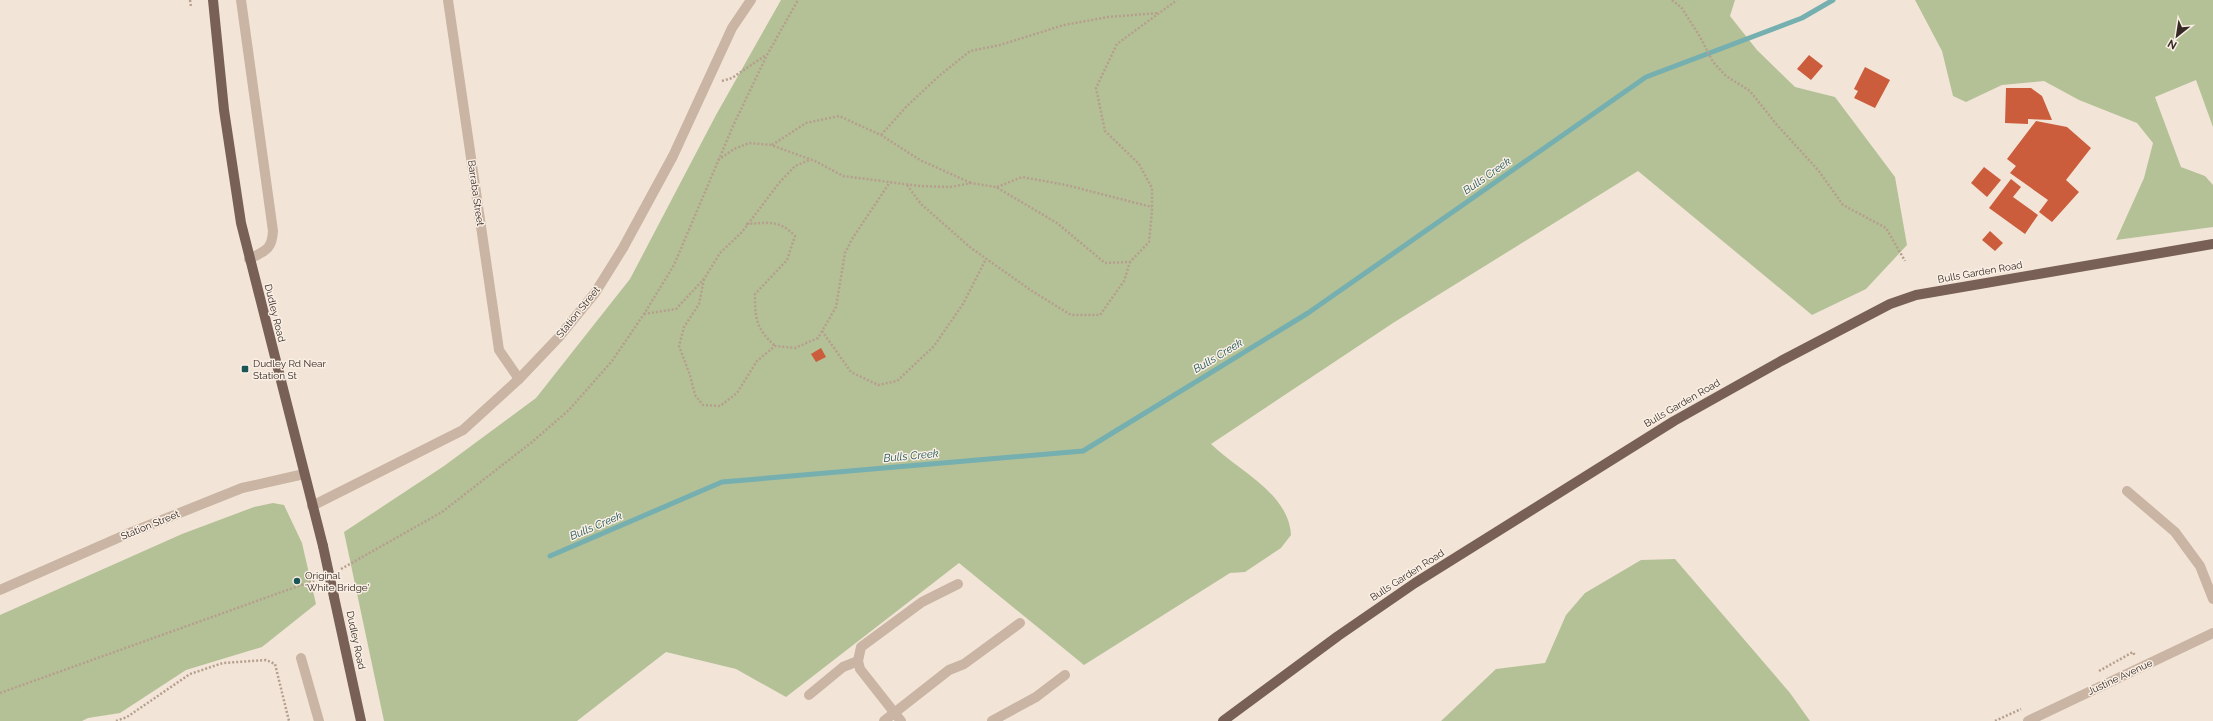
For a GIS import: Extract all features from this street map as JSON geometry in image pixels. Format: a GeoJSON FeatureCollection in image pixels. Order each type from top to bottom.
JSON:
{"type":"FeatureCollection","features":[{"type":"Feature","properties":{"kind":"main road","name":"Dudley Road"},"geometry":{"type":"LineString","coordinates":[[213,0],[230,151],[241,223],[323,546],[361,721]]}},
{"type":"Feature","properties":{"kind":"main road","name":"Bulls Garden Road"},"geometry":{"type":"LineString","coordinates":[[1223,721],[1338,636],[1415,583],[1535,507],[1674,421],[1780,360],[1890,304],[1916,295],[2213,244]]}},
{"type":"Feature","properties":{"kind":"street"},"geometry":{"type":"LineString","coordinates":[[240,0],[273,231],[272,242],[268,249],[249,259]]}},
{"type":"Feature","properties":{"kind":"street","name":"Barraba Street"},"geometry":{"type":"LineString","coordinates":[[448,0],[499,350],[519,379]]}},
{"type":"Feature","properties":{"kind":"street","name":"Station Street"},"geometry":{"type":"LineString","coordinates":[[312,506],[463,430],[519,379],[595,293],[673,156],[732,28],[751,0]]}},
{"type":"Feature","properties":{"kind":"street","name":"Station Street"},"geometry":{"type":"LineString","coordinates":[[0,590],[127,534],[242,488],[304,474]]}},
{"type":"Feature","properties":{"kind":"street"},"geometry":{"type":"LineString","coordinates":[[2127,491],[2175,532],[2200,566],[2213,600]]}},
{"type":"Feature","properties":{"kind":"street"},"geometry":{"type":"LineString","coordinates":[[901,721],[860,669],[858,661],[861,647],[922,602],[958,584]]}},
{"type":"Feature","properties":{"kind":"street"},"geometry":{"type":"LineString","coordinates":[[884,721],[949,670],[964,664],[1020,623]]}},
{"type":"Feature","properties":{"kind":"street","name":"Justine Avenue"},"geometry":{"type":"LineString","coordinates":[[2028,721],[2213,633]]}},
{"type":"Feature","properties":{"kind":"street"},"geometry":{"type":"LineString","coordinates":[[301,658],[319,721]]}},
{"type":"Feature","properties":{"kind":"street"},"geometry":{"type":"LineString","coordinates":[[809,694],[843,667],[858,661]]}},
{"type":"Feature","properties":{"kind":"street"},"geometry":{"type":"LineString","coordinates":[[992,721],[1036,697],[1065,675]]}},
{"type":"Feature","properties":{"kind":"path"},"geometry":{"type":"LineString","coordinates":[[190,0],[191,7]]}},
{"type":"Feature","properties":{"kind":"path"},"geometry":{"type":"LineString","coordinates":[[907,184],[921,204],[971,248],[986,259],[1071,315],[1100,315],[1124,281],[1130,262],[1149,242],[1152,188],[1139,164],[1105,131],[1096,88],[1117,44],[1177,0]]}},
{"type":"Feature","properties":{"kind":"path"},"geometry":{"type":"LineString","coordinates":[[1672,0],[1681,8],[1699,35],[1706,50],[1726,76],[1750,91],[1777,126],[1818,170],[1843,205],[1886,228],[1905,261]]}},
{"type":"Feature","properties":{"kind":"path"},"geometry":{"type":"LineString","coordinates":[[881,135],[907,106],[939,76],[970,51],[1000,45],[1064,25],[1108,17],[1160,13]]}},
{"type":"Feature","properties":{"kind":"path"},"geometry":{"type":"LineString","coordinates":[[704,87],[732,78],[767,55]]}},
{"type":"Feature","properties":{"kind":"path"},"geometry":{"type":"LineString","coordinates":[[772,145],[806,122],[839,116],[881,135],[920,160],[971,183],[996,187],[1057,222],[1105,263],[1130,262]]}},
{"type":"Feature","properties":{"kind":"path"},"geometry":{"type":"LineString","coordinates":[[718,160],[734,149],[749,143],[772,145],[810,160],[843,176],[907,184],[950,187],[971,183]]}},
{"type":"Feature","properties":{"kind":"path"},"geometry":{"type":"LineString","coordinates":[[644,314],[676,309],[704,279],[720,253],[742,232],[746,224],[779,183],[796,166],[810,160]]}},
{"type":"Feature","properties":{"kind":"path"},"geometry":{"type":"LineString","coordinates":[[996,187],[1022,177],[1066,185],[1152,207]]}},
{"type":"Feature","properties":{"kind":"path"},"geometry":{"type":"LineString","coordinates":[[746,224],[773,222],[788,229],[795,236],[787,260],[755,294],[755,318],[765,337],[775,346],[795,348],[818,338],[836,307],[845,253],[852,239],[890,182]]}},
{"type":"Feature","properties":{"kind":"path"},"geometry":{"type":"LineString","coordinates":[[822,331],[851,372],[878,385],[897,381],[934,346],[962,304],[986,259]]}},
{"type":"Feature","properties":{"kind":"path"},"geometry":{"type":"LineString","coordinates":[[704,279],[699,304],[684,327],[679,346],[690,375],[695,395],[703,405],[720,406],[737,393],[757,361],[775,346]]}},
{"type":"Feature","properties":{"kind":"path"},"geometry":{"type":"LineString","coordinates":[[116,721],[127,717],[190,674],[224,663],[266,660],[275,664],[289,721]]}},
{"type":"Feature","properties":{"kind":"green space"},"geometry":{"type":"Polygon","coordinates":[[[781,0],[1735,0],[1730,16],[1757,50],[1795,87],[1835,97],[1895,177],[1907,245],[1866,289],[1812,315],[1638,171],[1393,323],[1211,444],[1272,495],[1288,520],[1291,535],[1281,548],[1245,572],[1230,573],[1084,665],[959,563],[786,697],[736,669],[666,652],[577,721],[384,721],[344,532],[444,466],[536,398],[630,279],[716,115],[781,0]]]}},
{"type":"Feature","properties":{"kind":"green space"},"geometry":{"type":"Polygon","coordinates":[[[1915,0],[2213,0],[2213,127],[2196,80],[2155,97],[2181,167],[2205,176],[2213,185],[2213,227],[2116,240],[2144,178],[2153,143],[2137,123],[2079,100],[2044,81],[2002,85],[1966,102],[1953,96],[1942,51],[1915,0]]]}},
{"type":"Feature","properties":{"kind":"green space"},"geometry":{"type":"Polygon","coordinates":[[[273,503],[284,505],[302,543],[316,604],[262,647],[186,670],[120,713],[88,718],[82,721],[0,721],[0,615],[182,534],[254,507],[273,503]]]}},
{"type":"Feature","properties":{"kind":"green space"},"geometry":{"type":"Polygon","coordinates":[[[1675,559],[1790,693],[1810,721],[1441,721],[1496,669],[1545,663],[1566,615],[1585,593],[1641,560],[1675,559]]]}},
{"type":"Feature","properties":{"kind":"building"},"geometry":{"type":"Polygon","coordinates":[[[1809,55],[1823,66],[1811,80],[1797,69],[1809,55]]]}},
{"type":"Feature","properties":{"kind":"building"},"geometry":{"type":"Polygon","coordinates":[[[1865,67],[1890,80],[1875,108],[1854,98],[1858,91],[1854,89],[1865,67]]]}},
{"type":"Feature","properties":{"kind":"building"},"geometry":{"type":"Polygon","coordinates":[[[2006,88],[2031,88],[2042,96],[2052,120],[2028,119],[2028,124],[2005,123],[2006,88]]]}},
{"type":"Feature","properties":{"kind":"building"},"geometry":{"type":"Polygon","coordinates":[[[2036,121],[2067,127],[2091,148],[2066,180],[2079,192],[2052,222],[2039,212],[2048,200],[2010,173],[2016,166],[2007,159],[2036,121]]]}},
{"type":"Feature","properties":{"kind":"building"},"geometry":{"type":"Polygon","coordinates":[[[1984,167],[2001,180],[1987,197],[1971,183],[1984,167]]]}},
{"type":"Feature","properties":{"kind":"building"},"geometry":{"type":"Polygon","coordinates":[[[2011,179],[2021,187],[2013,197],[2038,215],[2025,234],[1989,208],[2011,179]]]}},
{"type":"Feature","properties":{"kind":"building"},"geometry":{"type":"Polygon","coordinates":[[[1990,231],[2003,243],[1995,251],[1982,240],[1990,231]]]}},
{"type":"Feature","properties":{"kind":"building"},"geometry":{"type":"Polygon","coordinates":[[[821,348],[826,357],[816,362],[811,354],[821,348]]]}},
{"type":"Feature","properties":{"kind":"waterway","name":"Bulls Creek"},"geometry":{"type":"LineString","coordinates":[[550,556],[722,482],[1083,451],[1308,313],[1646,77],[1802,18],[1833,0]]}},
{"type":"Feature","properties":{"kind":"place","name":"Dudley Rd Near Station St"},"geometry":{"type":"Point","coordinates":[245,369]}},
{"type":"Feature","properties":{"kind":"place","name":"Original 'White Bridge'"},"geometry":{"type":"Point","coordinates":[297,581]}}]}
